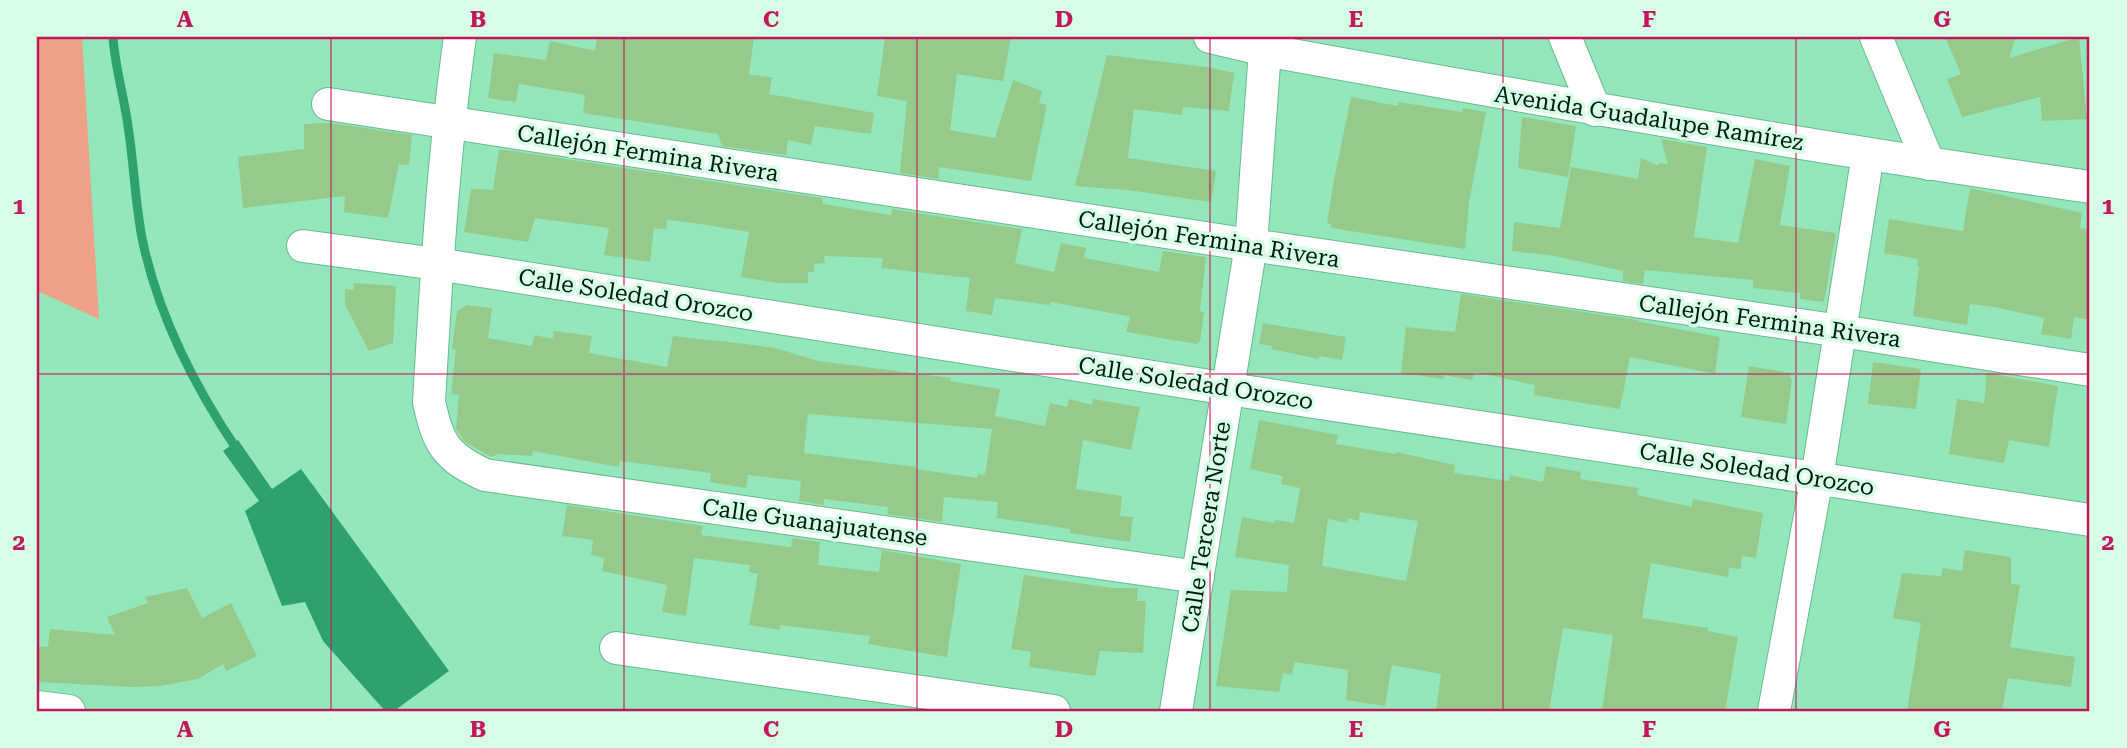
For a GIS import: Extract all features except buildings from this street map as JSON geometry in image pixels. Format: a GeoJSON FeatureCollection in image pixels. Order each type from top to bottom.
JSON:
{"type":"FeatureCollection","features":[{"type":"Feature","properties":{"kind":"street"},"geometry":{"type":"LineString","coordinates":[[437,264],[448,123],[460,37]]}},
{"type":"Feature","properties":{"kind":"street","name":"Avenida Guadalupe Ramírez"},"geometry":{"type":"LineString","coordinates":[[1210,37],[1262,43],[1595,110],[2090,187]]}},
{"type":"Feature","properties":{"kind":"street"},"geometry":{"type":"LineString","coordinates":[[1565,37],[1595,110]]}},
{"type":"Feature","properties":{"kind":"street"},"geometry":{"type":"LineString","coordinates":[[1876,37],[1929,164]]}},
{"type":"Feature","properties":{"kind":"street","name":"Calle Tercera Norte"},"geometry":{"type":"LineString","coordinates":[[1176,711],[1251,246],[1262,43]]}},
{"type":"Feature","properties":{"kind":"street","name":"Callejón Fermina Rivera"},"geometry":{"type":"LineString","coordinates":[[328,104],[1251,246],[1842,331],[2090,370]]}},
{"type":"Feature","properties":{"kind":"street"},"geometry":{"type":"LineString","coordinates":[[1774,711],[1842,331],[1868,154]]}},
{"type":"Feature","properties":{"kind":"street","name":"Calle Soledad Orozco"},"geometry":{"type":"LineString","coordinates":[[303,246],[437,264],[1228,389],[2090,520]]}},
{"type":"Feature","properties":{"kind":"street","name":"Calle Guanajuatense"},"geometry":{"type":"LineString","coordinates":[[437,264],[429,402],[433,421],[443,445],[460,464],[485,475],[1198,577]]}},
{"type":"Feature","properties":{"kind":"street"},"geometry":{"type":"LineString","coordinates":[[616,648],[1054,711]]}},
{"type":"Feature","properties":{"kind":"street"},"geometry":{"type":"LineString","coordinates":[[37,707],[69,711]]}},
{"type":"Feature","properties":{"kind":"shaded area"},"geometry":{"type":"Polygon","coordinates":[[[37,37],[82,37],[99,319],[37,291],[37,37]]]}},
{"type":"Feature","properties":{"kind":"shaded area"},"geometry":{"type":"Polygon","coordinates":[[[238,440],[272,489],[301,469],[449,671],[394,711],[385,711],[323,641],[305,602],[282,606],[245,511],[259,501],[223,451],[238,440]]]}},
{"type":"Feature","properties":{"kind":"waterway"},"geometry":{"type":"LineString","coordinates":[[113,37],[130,140],[142,238],[149,267],[168,323],[193,376],[238,451]]}}]}
